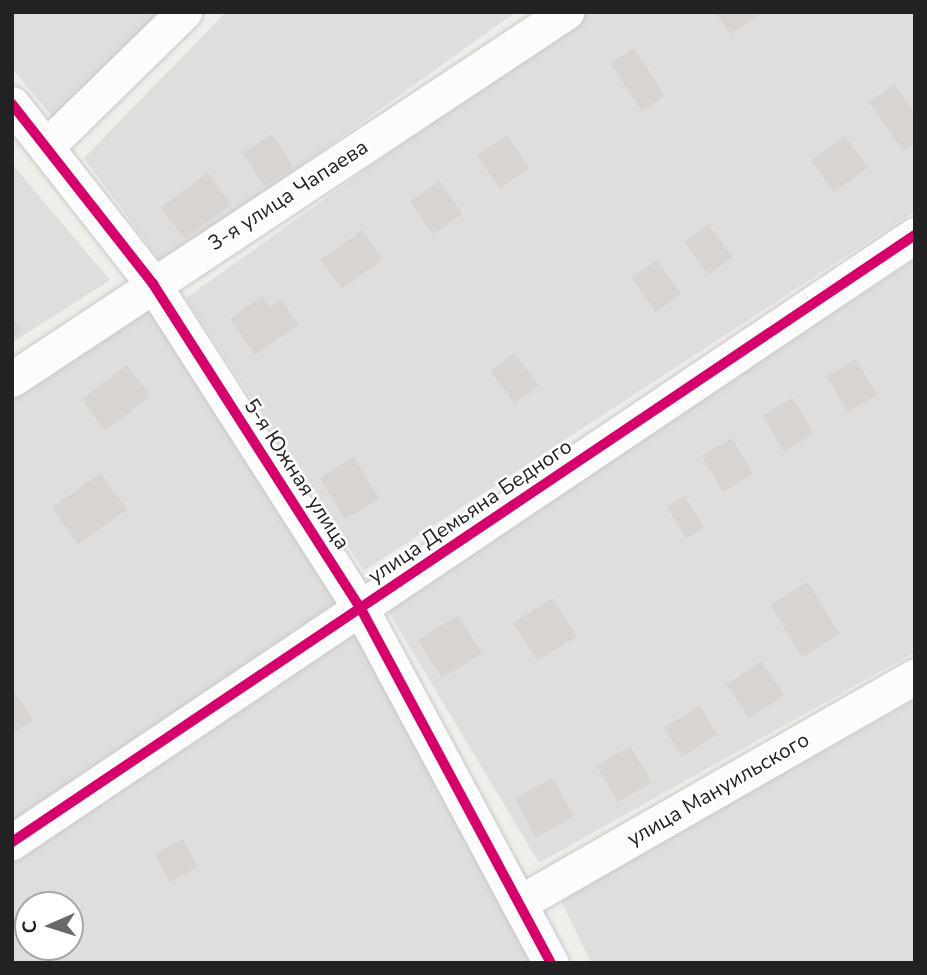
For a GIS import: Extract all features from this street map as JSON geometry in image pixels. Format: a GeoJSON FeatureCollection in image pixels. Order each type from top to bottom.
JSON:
{"type":"FeatureCollection","features":[{"type":"Feature","properties":{"kind":"street"},"geometry":{"type":"LineString","coordinates":[[47,146],[184,12]]}},
{"type":"Feature","properties":{"kind":"street","name":"3-я улица Чапаева"},"geometry":{"type":"LineString","coordinates":[[12,379],[566,12]]}},
{"type":"Feature","properties":{"kind":"street","name":"5-я Южная улица"},"geometry":{"type":"LineString","coordinates":[[12,104],[153,284],[361,609],[521,902],[551,963]]}},
{"type":"Feature","properties":{"kind":"street","name":"улица Демьяна Бедного"},"geometry":{"type":"LineString","coordinates":[[12,842],[915,234]]}},
{"type":"Feature","properties":{"kind":"street","name":"улица Мануильского"},"geometry":{"type":"LineString","coordinates":[[521,902],[915,676]]}},
{"type":"Feature","properties":{"kind":"shaded area"},"geometry":{"type":"Polygon","coordinates":[[[12,12],[169,12],[59,125],[12,68],[12,12]]]}},
{"type":"Feature","properties":{"kind":"shaded area"},"geometry":{"type":"Polygon","coordinates":[[[226,12],[516,12],[163,265],[84,158],[226,12]]]}},
{"type":"Feature","properties":{"kind":"shaded area"},"geometry":{"type":"Polygon","coordinates":[[[586,12],[915,12],[915,211],[364,571],[186,298],[586,12]]]}},
{"type":"Feature","properties":{"kind":"shaded area"},"geometry":{"type":"Polygon","coordinates":[[[12,164],[110,280],[12,343],[12,164]]]}},
{"type":"Feature","properties":{"kind":"shaded area"},"geometry":{"type":"Polygon","coordinates":[[[915,259],[915,652],[539,863],[385,606],[915,259]]]}},
{"type":"Feature","properties":{"kind":"shaded area"},"geometry":{"type":"Polygon","coordinates":[[[154,274],[358,605],[12,830],[12,398],[154,274]]]}},
{"type":"Feature","properties":{"kind":"shaded area"},"geometry":{"type":"Polygon","coordinates":[[[361,609],[532,885],[568,963],[12,963],[12,836],[361,609]]]}},
{"type":"Feature","properties":{"kind":"shaded area"},"geometry":{"type":"Polygon","coordinates":[[[915,699],[915,963],[591,963],[560,898],[915,699]]]}},
{"type":"Feature","properties":{"kind":"building"},"geometry":{"type":"Polygon","coordinates":[[[716,12],[764,12],[730,34],[716,12]]]}},
{"type":"Feature","properties":{"kind":"building"},"geometry":{"type":"Polygon","coordinates":[[[634,48],[665,96],[642,111],[611,63],[634,48]]]}},
{"type":"Feature","properties":{"kind":"building"},"geometry":{"type":"Polygon","coordinates":[[[894,84],[915,113],[915,142],[903,151],[869,102],[894,84]]]}},
{"type":"Feature","properties":{"kind":"building"},"geometry":{"type":"Polygon","coordinates":[[[272,134],[294,168],[264,187],[243,153],[272,134]]]}},
{"type":"Feature","properties":{"kind":"building"},"geometry":{"type":"Polygon","coordinates":[[[507,135],[529,168],[500,188],[477,155],[507,135]]]}},
{"type":"Feature","properties":{"kind":"building"},"geometry":{"type":"Polygon","coordinates":[[[845,136],[868,168],[834,192],[811,161],[845,136]]]}},
{"type":"Feature","properties":{"kind":"building"},"geometry":{"type":"Polygon","coordinates":[[[208,173],[231,205],[184,239],[161,207],[208,173]]]}},
{"type":"Feature","properties":{"kind":"building"},"geometry":{"type":"Polygon","coordinates":[[[440,181],[462,214],[433,234],[410,201],[440,181]]]}},
{"type":"Feature","properties":{"kind":"building"},"geometry":{"type":"Polygon","coordinates":[[[708,224],[733,257],[709,275],[684,242],[708,224]]]}},
{"type":"Feature","properties":{"kind":"building"},"geometry":{"type":"Polygon","coordinates":[[[362,230],[383,259],[342,289],[321,260],[362,230]]]}},
{"type":"Feature","properties":{"kind":"building"},"geometry":{"type":"Polygon","coordinates":[[[657,260],[681,294],[656,312],[632,278],[657,260]]]}},
{"type":"Feature","properties":{"kind":"building"},"geometry":{"type":"Polygon","coordinates":[[[262,296],[269,307],[281,299],[299,325],[255,355],[230,319],[262,296]]]}},
{"type":"Feature","properties":{"kind":"building"},"geometry":{"type":"Polygon","coordinates":[[[12,318],[22,331],[12,338],[12,318]]]}},
{"type":"Feature","properties":{"kind":"building"},"geometry":{"type":"Polygon","coordinates":[[[514,353],[539,386],[515,404],[490,371],[514,353]]]}},
{"type":"Feature","properties":{"kind":"building"},"geometry":{"type":"Polygon","coordinates":[[[856,359],[877,395],[848,412],[827,376],[856,359]]]}},
{"type":"Feature","properties":{"kind":"building"},"geometry":{"type":"Polygon","coordinates":[[[127,365],[150,396],[105,430],[81,399],[127,365]]]}},
{"type":"Feature","properties":{"kind":"building"},"geometry":{"type":"Polygon","coordinates":[[[793,398],[814,434],[784,452],[763,416],[793,398]]]}},
{"type":"Feature","properties":{"kind":"building"},"geometry":{"type":"Polygon","coordinates":[[[732,438],[753,474],[723,492],[702,455],[732,438]]]}},
{"type":"Feature","properties":{"kind":"building"},"geometry":{"type":"Polygon","coordinates":[[[354,457],[379,499],[345,520],[320,478],[354,457]]]}},
{"type":"Feature","properties":{"kind":"building"},"geometry":{"type":"Polygon","coordinates":[[[101,473],[127,510],[78,544],[52,507],[101,473]]]}},
{"type":"Feature","properties":{"kind":"building"},"geometry":{"type":"Polygon","coordinates":[[[685,496],[704,528],[686,539],[667,507],[685,496]]]}},
{"type":"Feature","properties":{"kind":"building"},"geometry":{"type":"Polygon","coordinates":[[[808,582],[839,634],[802,657],[770,605],[808,582]]]}},
{"type":"Feature","properties":{"kind":"building"},"geometry":{"type":"Polygon","coordinates":[[[553,598],[577,636],[537,661],[513,623],[553,598]]]}},
{"type":"Feature","properties":{"kind":"building"},"geometry":{"type":"Polygon","coordinates":[[[458,615],[482,653],[442,678],[418,640],[458,615]]]}},
{"type":"Feature","properties":{"kind":"building"},"geometry":{"type":"Polygon","coordinates":[[[761,661],[784,695],[749,718],[726,684],[761,661]]]}},
{"type":"Feature","properties":{"kind":"building"},"geometry":{"type":"Polygon","coordinates":[[[12,688],[33,720],[12,734],[12,688]]]}},
{"type":"Feature","properties":{"kind":"building"},"geometry":{"type":"Polygon","coordinates":[[[699,706],[717,735],[682,757],[664,728],[699,706]]]}},
{"type":"Feature","properties":{"kind":"building"},"geometry":{"type":"Polygon","coordinates":[[[630,746],[652,782],[618,802],[597,766],[630,746]]]}},
{"type":"Feature","properties":{"kind":"building"},"geometry":{"type":"Polygon","coordinates":[[[553,778],[574,817],[536,837],[515,798],[553,778]]]}},
{"type":"Feature","properties":{"kind":"building"},"geometry":{"type":"Polygon","coordinates":[[[183,839],[198,867],[170,882],[155,854],[183,839]]]}},
{"type":"Feature","properties":{"kind":"cycle path"},"geometry":{"type":"LineString","coordinates":[[12,104],[153,284],[361,609],[551,963]]}},
{"type":"Feature","properties":{"kind":"cycle path"},"geometry":{"type":"LineString","coordinates":[[12,842],[915,235]]}}]}
